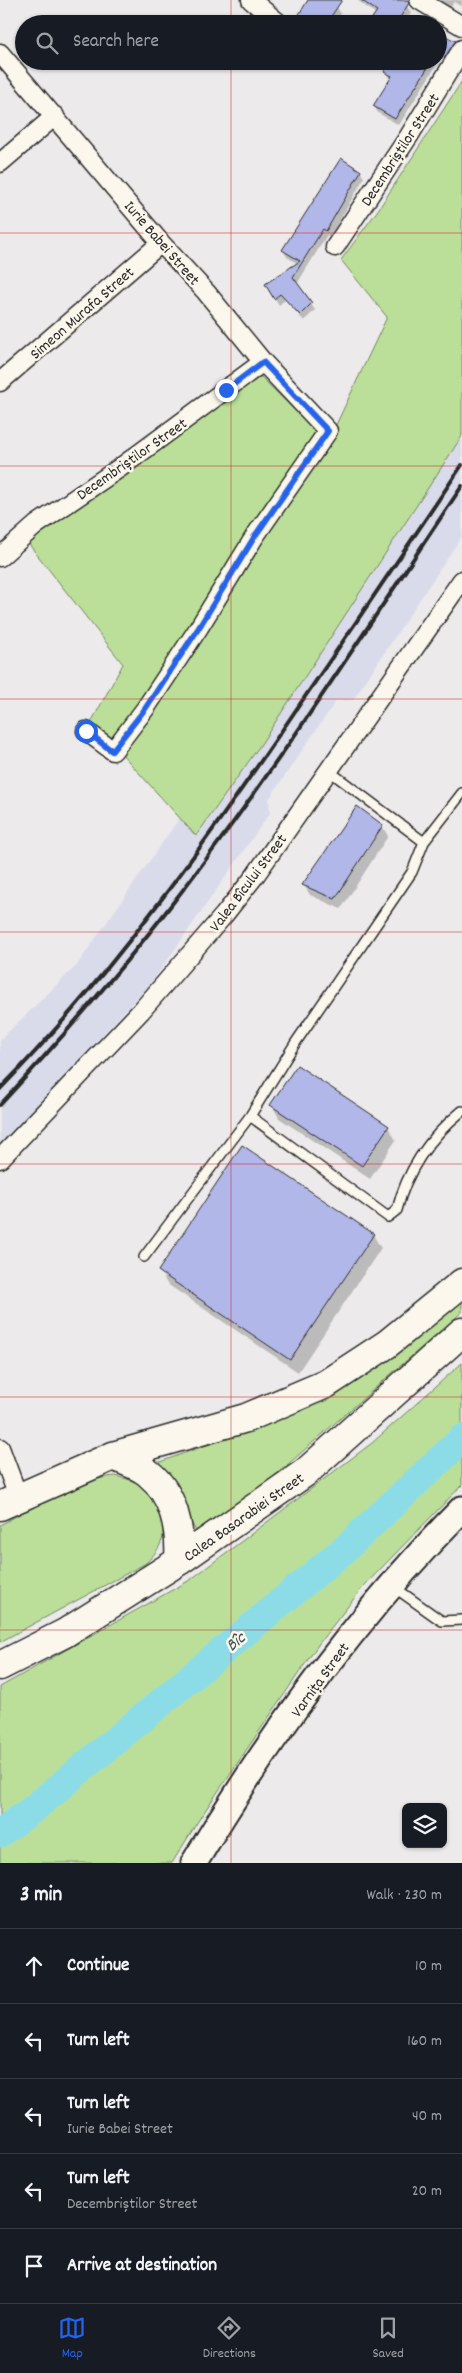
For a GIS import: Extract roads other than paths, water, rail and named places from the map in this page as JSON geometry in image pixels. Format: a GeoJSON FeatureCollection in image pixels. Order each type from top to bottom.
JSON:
{"type":"FeatureCollection","features":[{"type":"Feature","properties":{"kind":"main road"},"geometry":{"type":"LineString","coordinates":[[10,1503],[113,1456],[246,1418],[326,1384],[387,1344],[462,1283]]}},
{"type":"Feature","properties":{"kind":"main road","name":"Calea Basarabiei Street"},"geometry":{"type":"LineString","coordinates":[[0,1666],[65,1633],[179,1561],[306,1472],[462,1332]]}},
{"type":"Feature","properties":{"kind":"main road"},"geometry":{"type":"LineString","coordinates":[[113,1456],[148,1472],[164,1492],[174,1512],[180,1539],[179,1561]]}},
{"type":"Feature","properties":{"kind":"street"},"geometry":{"type":"LineString","coordinates":[[251,0],[269,15]]}},
{"type":"Feature","properties":{"kind":"street"},"geometry":{"type":"LineString","coordinates":[[420,0],[444,15]]}},
{"type":"Feature","properties":{"kind":"street"},"geometry":{"type":"LineString","coordinates":[[447,17],[462,26]]}},
{"type":"Feature","properties":{"kind":"street","name":"Decembriștilor Street"},"geometry":{"type":"LineString","coordinates":[[335,248],[409,136],[462,49]]}},
{"type":"Feature","properties":{"kind":"street","name":"Iurie Babei Street"},"geometry":{"type":"LineString","coordinates":[[0,52],[15,69]]}},
{"type":"Feature","properties":{"kind":"street","name":"Iurie Babei Street"},"geometry":{"type":"LineString","coordinates":[[15,70],[161,243],[213,299],[263,362],[328,431],[264,521],[198,629],[128,734],[112,751],[86,731]]}},
{"type":"Feature","properties":{"kind":"street"},"geometry":{"type":"LineString","coordinates":[[0,163],[55,116]]}},
{"type":"Feature","properties":{"kind":"street","name":"Simeon Murafa Street"},"geometry":{"type":"LineString","coordinates":[[0,382],[161,243]]}},
{"type":"Feature","properties":{"kind":"street","name":"Decembriștilor Street"},"geometry":{"type":"LineString","coordinates":[[0,556],[36,525],[121,467],[263,362]]}},
{"type":"Feature","properties":{"kind":"street","name":"Valea Bîcului Street"},"geometry":{"type":"LineString","coordinates":[[0,1158],[141,1011],[224,915],[254,876],[462,580]]}},
{"type":"Feature","properties":{"kind":"street"},"geometry":{"type":"LineString","coordinates":[[0,1448],[10,1503]]}},
{"type":"Feature","properties":{"kind":"street","name":"Varnița Street"},"geometry":{"type":"LineString","coordinates":[[194,1863],[227,1808],[325,1668],[392,1585],[462,1509]]}},
{"type":"Feature","properties":{"kind":"lane"},"geometry":{"type":"LineString","coordinates":[[328,770],[424,842]]}},
{"type":"Feature","properties":{"kind":"lane"},"geometry":{"type":"LineString","coordinates":[[144,1257],[250,1116],[296,1042],[412,872],[424,842],[462,793]]}},
{"type":"Feature","properties":{"kind":"lane"},"geometry":{"type":"LineString","coordinates":[[250,1116],[388,1217],[397,1210],[402,1188],[428,1143],[462,1111]]}},
{"type":"Feature","properties":{"kind":"lane"},"geometry":{"type":"LineString","coordinates":[[392,1585],[419,1608],[436,1618],[442,1620],[462,1620]]}},
{"type":"Feature","properties":{"kind":"waterway","name":"Bîc"},"geometry":{"type":"LineString","coordinates":[[0,1833],[33,1809],[346,1548],[462,1439]]}},
{"type":"Feature","properties":{"kind":"railway"},"geometry":{"type":"LineString","coordinates":[[0,1089],[83,998],[160,902],[267,752],[462,465]]}},
{"type":"Feature","properties":{"kind":"railway"},"geometry":{"type":"LineString","coordinates":[[0,1105],[110,981],[152,930],[210,853],[285,750],[462,486]]}}]}
